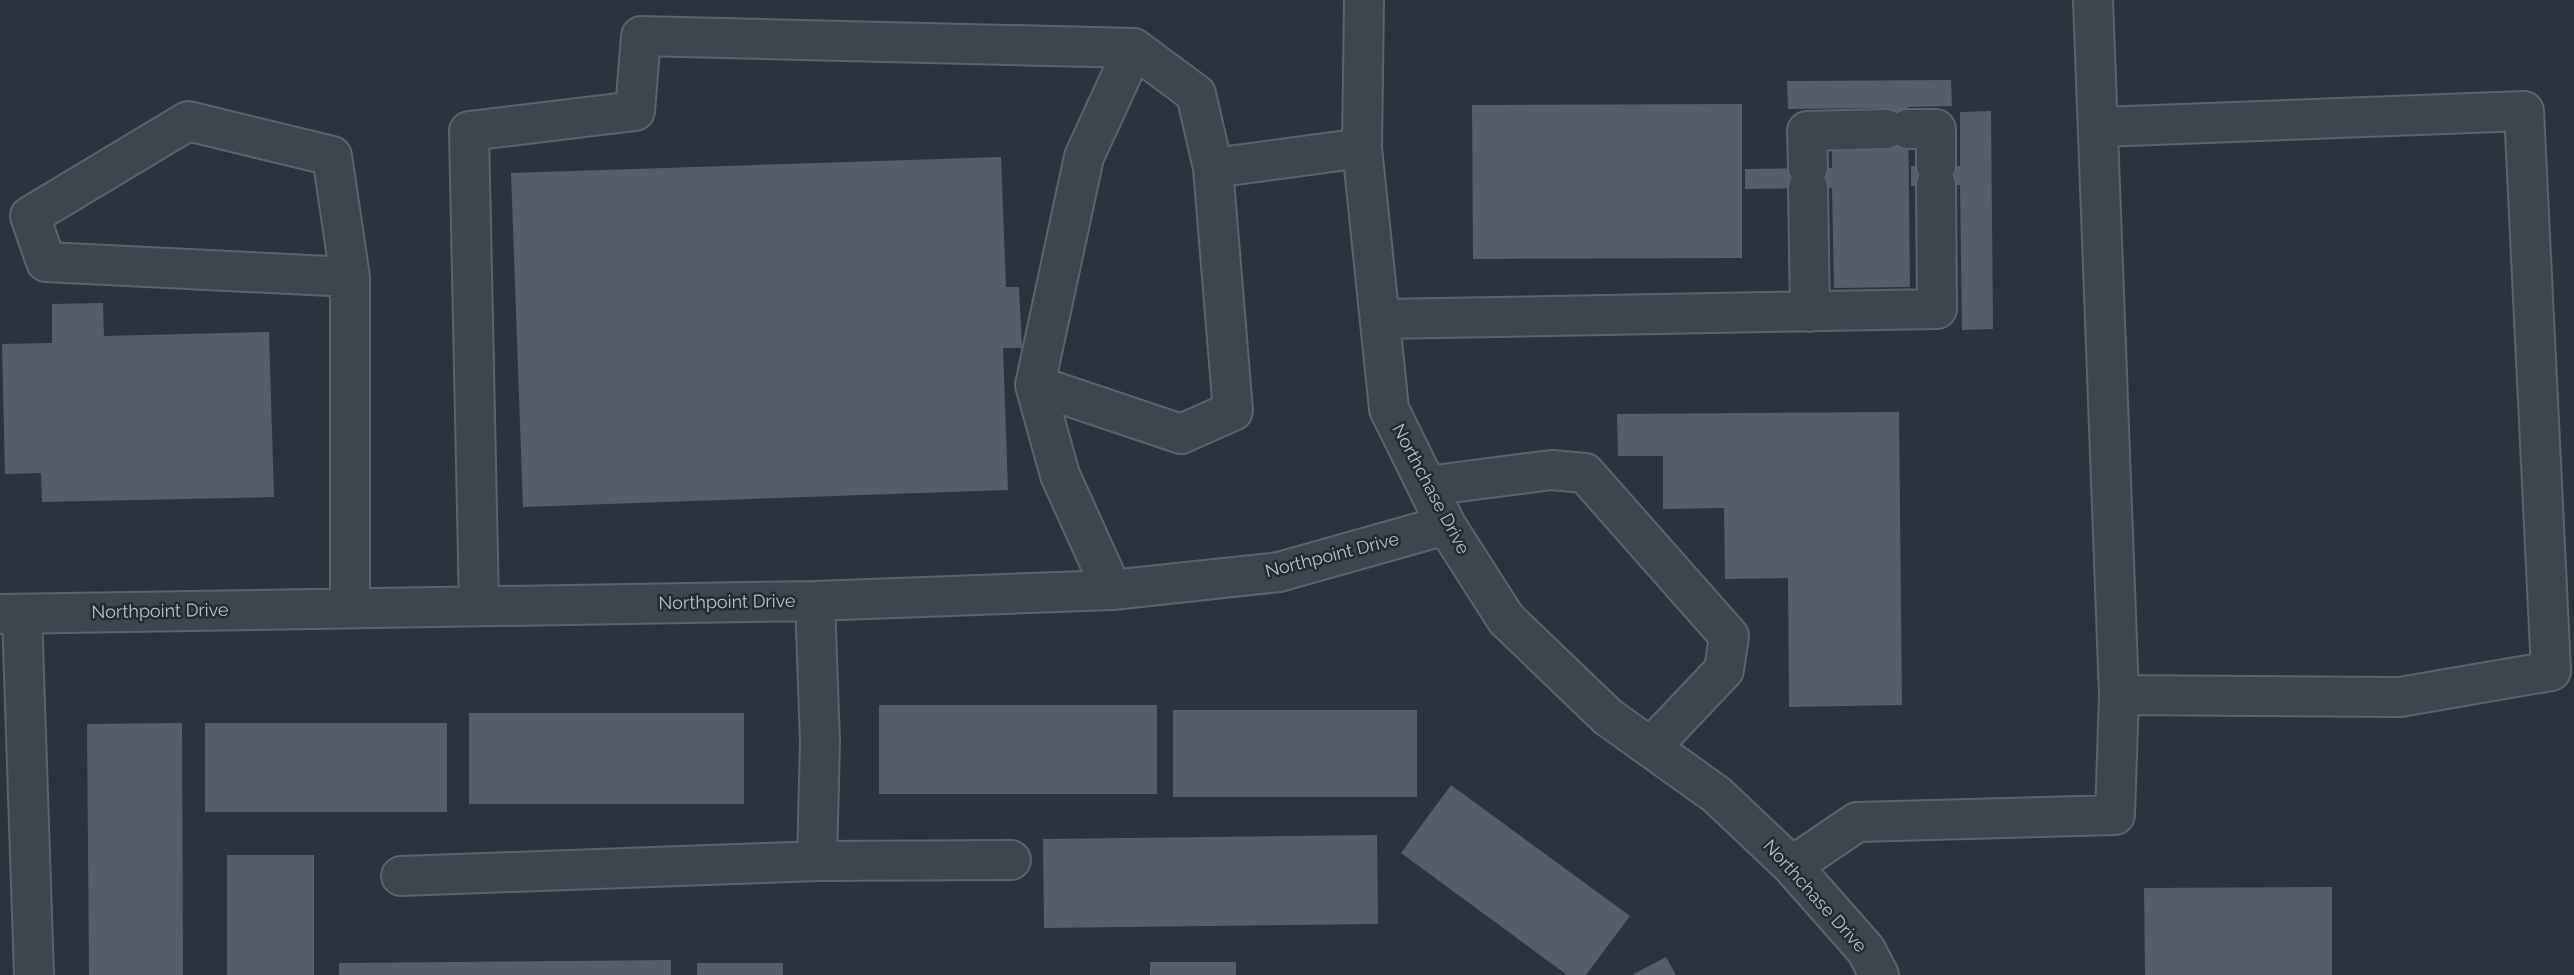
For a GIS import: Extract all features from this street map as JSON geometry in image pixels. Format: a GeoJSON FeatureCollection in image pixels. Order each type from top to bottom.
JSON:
{"type":"FeatureCollection","features":[{"type":"Feature","properties":{"kind":"street","name":"Northchase Drive"},"geometry":{"type":"LineString","coordinates":[[1364,0],[1362,148],[1390,410],[1446,525],[1506,619],[1608,717],[1717,795],[1792,866],[1866,950],[1879,975]]}},
{"type":"Feature","properties":{"kind":"street"},"geometry":{"type":"LineString","coordinates":[[1792,866],[1857,822],[2115,815],[2119,695],[2094,0]]}},
{"type":"Feature","properties":{"kind":"street"},"geometry":{"type":"LineString","coordinates":[[479,606],[469,131],[635,111],[641,36],[1134,48],[1196,94],[1213,168],[1233,411],[1181,434],[1035,385]]}},
{"type":"Feature","properties":{"kind":"street"},"geometry":{"type":"LineString","coordinates":[[1112,590],[1060,475],[1035,385],[1084,157],[1134,48]]}},
{"type":"Feature","properties":{"kind":"street"},"geometry":{"type":"LineString","coordinates":[[2100,127],[2524,111],[2551,671],[2400,697],[2119,695]]}},
{"type":"Feature","properties":{"kind":"street"},"geometry":{"type":"LineString","coordinates":[[350,278],[46,262],[30,216],[188,121],[332,156],[350,278],[350,608]]}},
{"type":"Feature","properties":{"kind":"street"},"geometry":{"type":"LineString","coordinates":[[1380,319],[1810,312],[1937,309],[1936,128],[1807,131],[1810,312]]}},
{"type":"Feature","properties":{"kind":"street"},"geometry":{"type":"LineString","coordinates":[[1213,168],[1362,148]]}},
{"type":"Feature","properties":{"kind":"street"},"geometry":{"type":"LineString","coordinates":[[1427,486],[1551,470],[1585,472],[1729,636],[1724,670],[1651,747]]}},
{"type":"Feature","properties":{"kind":"street","name":"Northpoint Drive"},"geometry":{"type":"LineString","coordinates":[[11,614],[815,601],[1112,590],[1279,572],[1446,525]]}},
{"type":"Feature","properties":{"kind":"street"},"geometry":{"type":"LineString","coordinates":[[815,601],[820,742],[817,861]]}},
{"type":"Feature","properties":{"kind":"street"},"geometry":{"type":"LineString","coordinates":[[11,614],[34,975]]}},
{"type":"Feature","properties":{"kind":"street"},"geometry":{"type":"LineString","coordinates":[[401,876],[817,861],[1011,860]]}},
{"type":"Feature","properties":{"kind":"building"},"geometry":{"type":"Polygon","coordinates":[[[1951,80],[1952,106],[1908,107],[1910,287],[1834,288],[1832,188],[1745,189],[1745,169],[1832,168],[1832,148],[1886,147],[1886,108],[1788,109],[1787,81],[1951,80]]]}},
{"type":"Feature","properties":{"kind":"building"},"geometry":{"type":"Polygon","coordinates":[[[1742,104],[1742,258],[1473,259],[1472,105],[1742,104]]]}},
{"type":"Feature","properties":{"kind":"building"},"geometry":{"type":"Polygon","coordinates":[[[1991,111],[1993,329],[1962,330],[1960,185],[1911,186],[1911,166],[1960,166],[1960,112],[1991,111]]]}},
{"type":"Feature","properties":{"kind":"building"},"geometry":{"type":"Polygon","coordinates":[[[1001,157],[1006,287],[1019,287],[1022,348],[1003,348],[1008,490],[523,507],[511,173],[1001,157]]]}},
{"type":"Feature","properties":{"kind":"building"},"geometry":{"type":"Polygon","coordinates":[[[103,303],[104,336],[269,332],[274,497],[42,502],[41,473],[5,474],[2,344],[52,343],[52,304],[103,303]]]}},
{"type":"Feature","properties":{"kind":"building"},"geometry":{"type":"Polygon","coordinates":[[[1899,412],[1902,705],[1789,707],[1788,578],[1725,579],[1724,508],[1663,509],[1663,456],[1618,456],[1617,414],[1899,412]]]}},
{"type":"Feature","properties":{"kind":"building"},"geometry":{"type":"Polygon","coordinates":[[[879,705],[1157,705],[1157,794],[879,794],[879,705]]]}},
{"type":"Feature","properties":{"kind":"building"},"geometry":{"type":"Polygon","coordinates":[[[1173,710],[1417,710],[1417,797],[1173,797],[1173,710]]]}},
{"type":"Feature","properties":{"kind":"building"},"geometry":{"type":"Polygon","coordinates":[[[469,713],[744,713],[744,804],[469,804],[469,713]]]}},
{"type":"Feature","properties":{"kind":"building"},"geometry":{"type":"Polygon","coordinates":[[[182,723],[183,975],[89,975],[87,724],[182,723]]]}},
{"type":"Feature","properties":{"kind":"building"},"geometry":{"type":"Polygon","coordinates":[[[205,723],[447,723],[447,812],[205,812],[205,723]]]}},
{"type":"Feature","properties":{"kind":"building"},"geometry":{"type":"Polygon","coordinates":[[[1451,785],[1630,916],[1586,975],[1567,975],[1401,853],[1451,785]]]}},
{"type":"Feature","properties":{"kind":"building"},"geometry":{"type":"Polygon","coordinates":[[[1377,835],[1378,924],[1044,928],[1043,839],[1377,835]]]}},
{"type":"Feature","properties":{"kind":"building"},"geometry":{"type":"Polygon","coordinates":[[[227,855],[314,855],[314,975],[227,975],[227,855]]]}},
{"type":"Feature","properties":{"kind":"building"},"geometry":{"type":"Polygon","coordinates":[[[2332,887],[2332,975],[2145,975],[2144,888],[2332,887]]]}},
{"type":"Feature","properties":{"kind":"building"},"geometry":{"type":"Polygon","coordinates":[[[1666,957],[1676,975],[1632,975],[1666,957]]]}},
{"type":"Feature","properties":{"kind":"building"},"geometry":{"type":"Polygon","coordinates":[[[671,960],[671,975],[339,975],[339,963],[671,960]]]}},
{"type":"Feature","properties":{"kind":"building"},"geometry":{"type":"Polygon","coordinates":[[[1150,962],[1236,962],[1236,975],[1150,975],[1150,962]]]}},
{"type":"Feature","properties":{"kind":"building"},"geometry":{"type":"Polygon","coordinates":[[[697,963],[783,963],[783,975],[697,975],[697,963]]]}}]}
